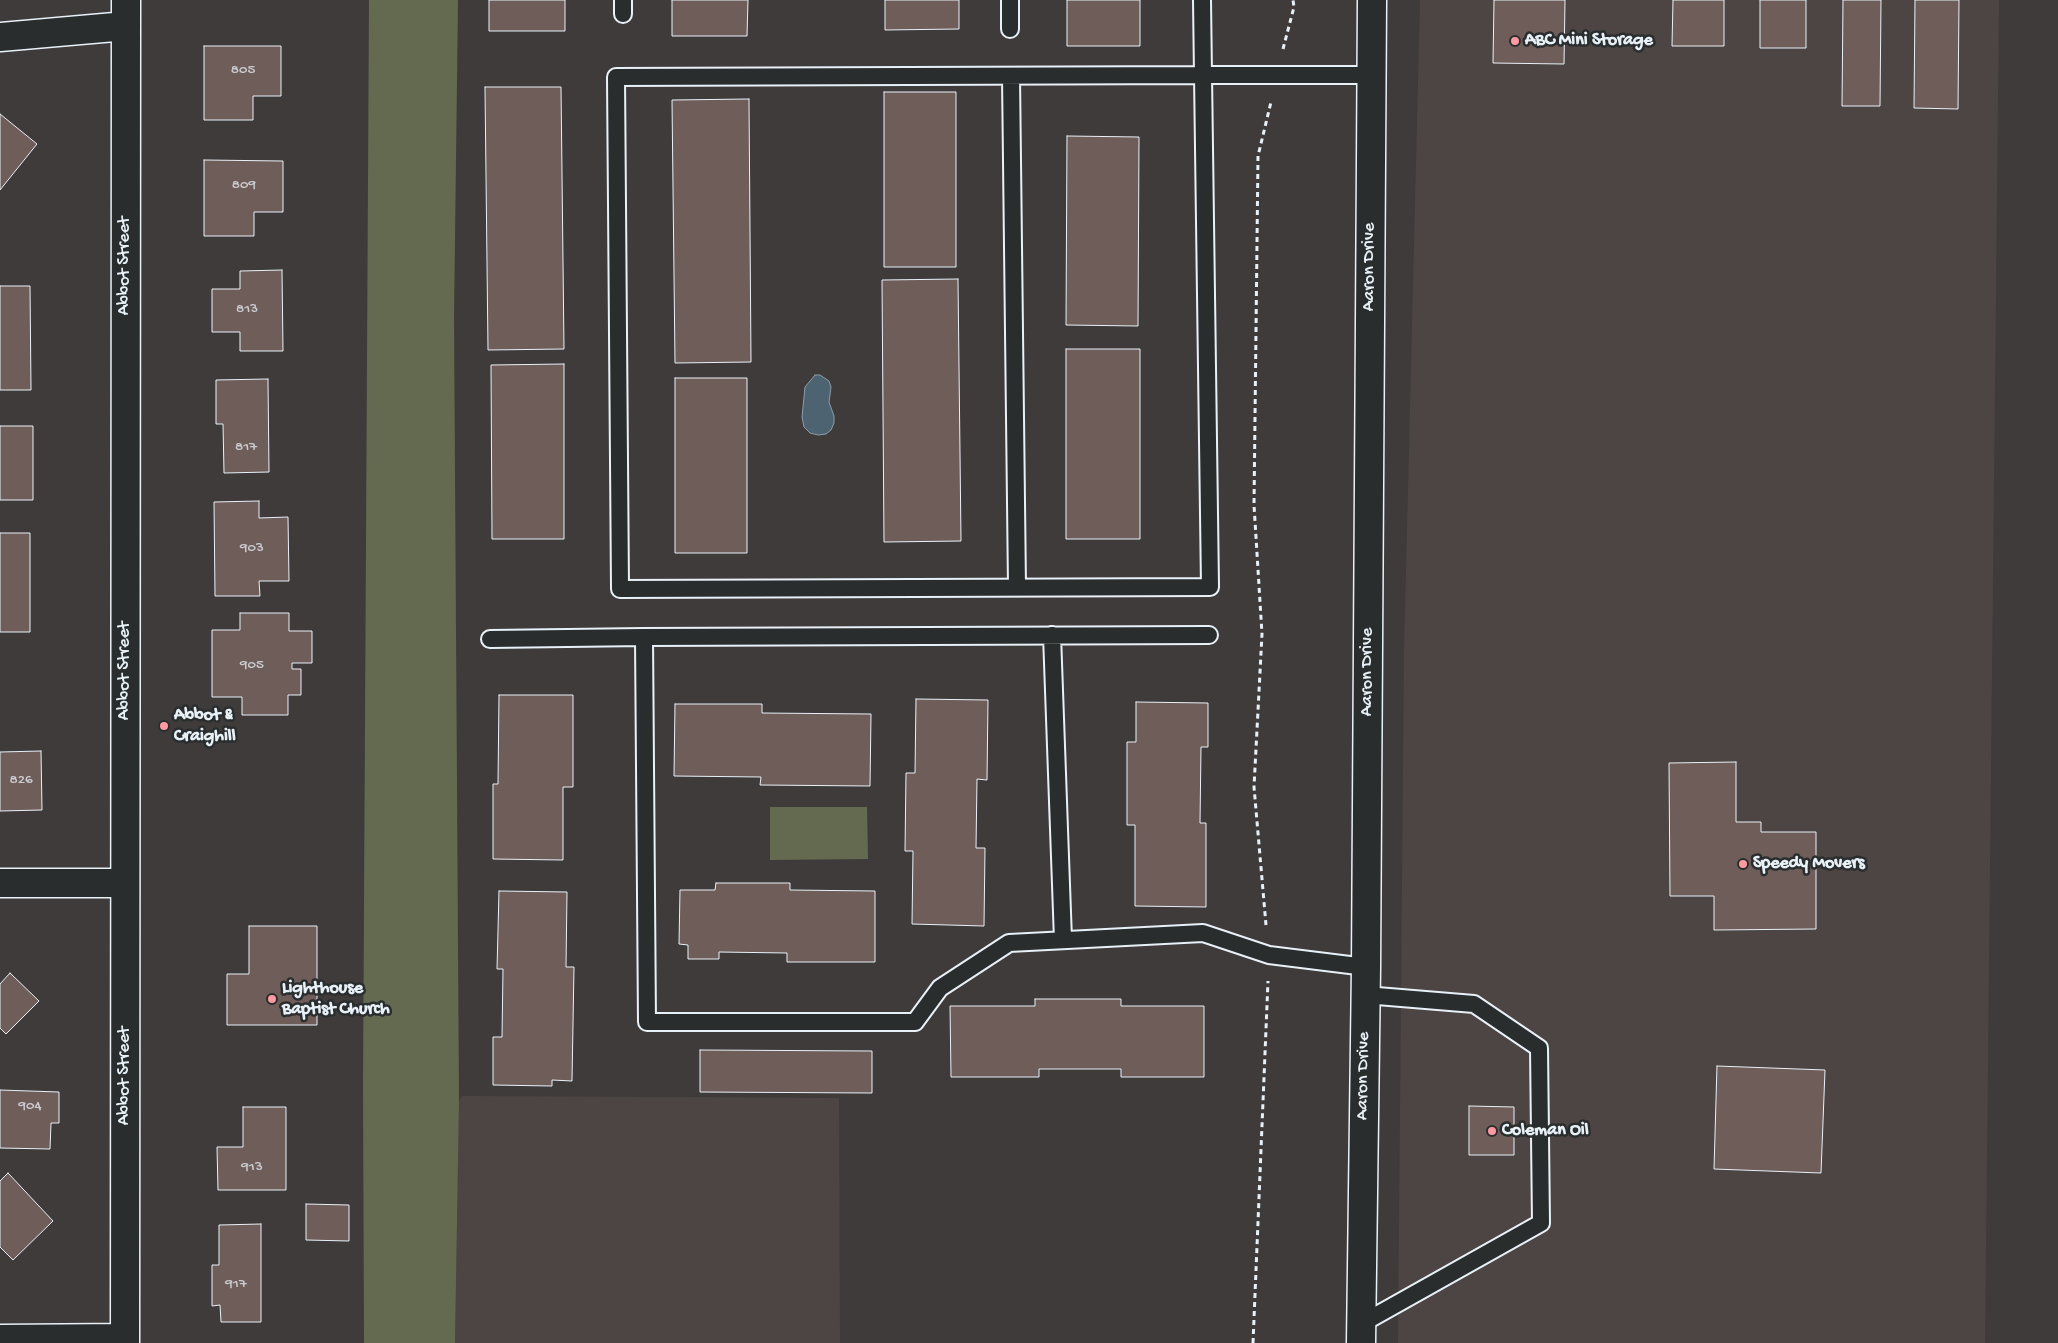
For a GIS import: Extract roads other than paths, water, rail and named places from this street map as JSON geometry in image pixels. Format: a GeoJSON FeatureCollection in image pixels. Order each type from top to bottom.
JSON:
{"type":"FeatureCollection","features":[{"type":"Feature","properties":{"kind":"street","name":"Aaron Drive"},"geometry":{"type":"LineString","coordinates":[[1361,1333],[1366,967],[1372,0]]}},
{"type":"Feature","properties":{"kind":"street"},"geometry":{"type":"LineString","coordinates":[[0,37],[126,13]]}},
{"type":"Feature","properties":{"kind":"street","name":"Abbot Street"},"geometry":{"type":"LineString","coordinates":[[125,1340],[126,13]]}},
{"type":"Feature","properties":{"kind":"street"},"geometry":{"type":"LineString","coordinates":[[0,883],[125,883]]}},
{"type":"Feature","properties":{"kind":"street"},"geometry":{"type":"LineString","coordinates":[[0,1339],[125,1340]]}},
{"type":"Feature","properties":{"kind":"lane"},"geometry":{"type":"LineString","coordinates":[[1010,0],[1010,29]]}},
{"type":"Feature","properties":{"kind":"lane"},"geometry":{"type":"LineString","coordinates":[[1202,0],[1203,75],[1210,586],[620,589],[616,77],[1011,76],[1203,75],[1277,74],[1372,74]]}},
{"type":"Feature","properties":{"kind":"lane"},"geometry":{"type":"LineString","coordinates":[[1011,76],[1017,587]]}},
{"type":"Feature","properties":{"kind":"lane"},"geometry":{"type":"LineString","coordinates":[[490,639],[1209,634]]}},
{"type":"Feature","properties":{"kind":"lane"},"geometry":{"type":"LineString","coordinates":[[1052,635],[1063,940]]}},
{"type":"Feature","properties":{"kind":"lane"},"geometry":{"type":"LineString","coordinates":[[644,637],[647,1022],[915,1022],[940,988],[1009,943],[1203,933],[1269,955],[1366,967]]}},
{"type":"Feature","properties":{"kind":"lane"},"geometry":{"type":"LineString","coordinates":[[1361,1333],[1541,1223],[1539,1048],[1474,1004],[1365,995]]}},
{"type":"Feature","properties":{"kind":"water"},"geometry":{"type":"Polygon","coordinates":[[[815,375],[820,375],[829,381],[831,387],[829,402],[834,416],[831,430],[826,434],[818,435],[810,433],[804,427],[802,417],[805,387],[815,375]]]}},
{"type":"Feature","properties":{"kind":"place","name":"ABC Mini Storage"},"geometry":{"type":"Point","coordinates":[1515,41]}},
{"type":"Feature","properties":{"kind":"place","name":"Abbot & Craighill"},"geometry":{"type":"Point","coordinates":[164,726]}},
{"type":"Feature","properties":{"kind":"place","name":"Speedy Movers"},"geometry":{"type":"Point","coordinates":[1743,864]}},
{"type":"Feature","properties":{"kind":"place","name":"Lighthouse Baptist Church"},"geometry":{"type":"Point","coordinates":[272,999]}},
{"type":"Feature","properties":{"kind":"place","name":"Coleman Oil"},"geometry":{"type":"Point","coordinates":[1492,1131]}}]}
